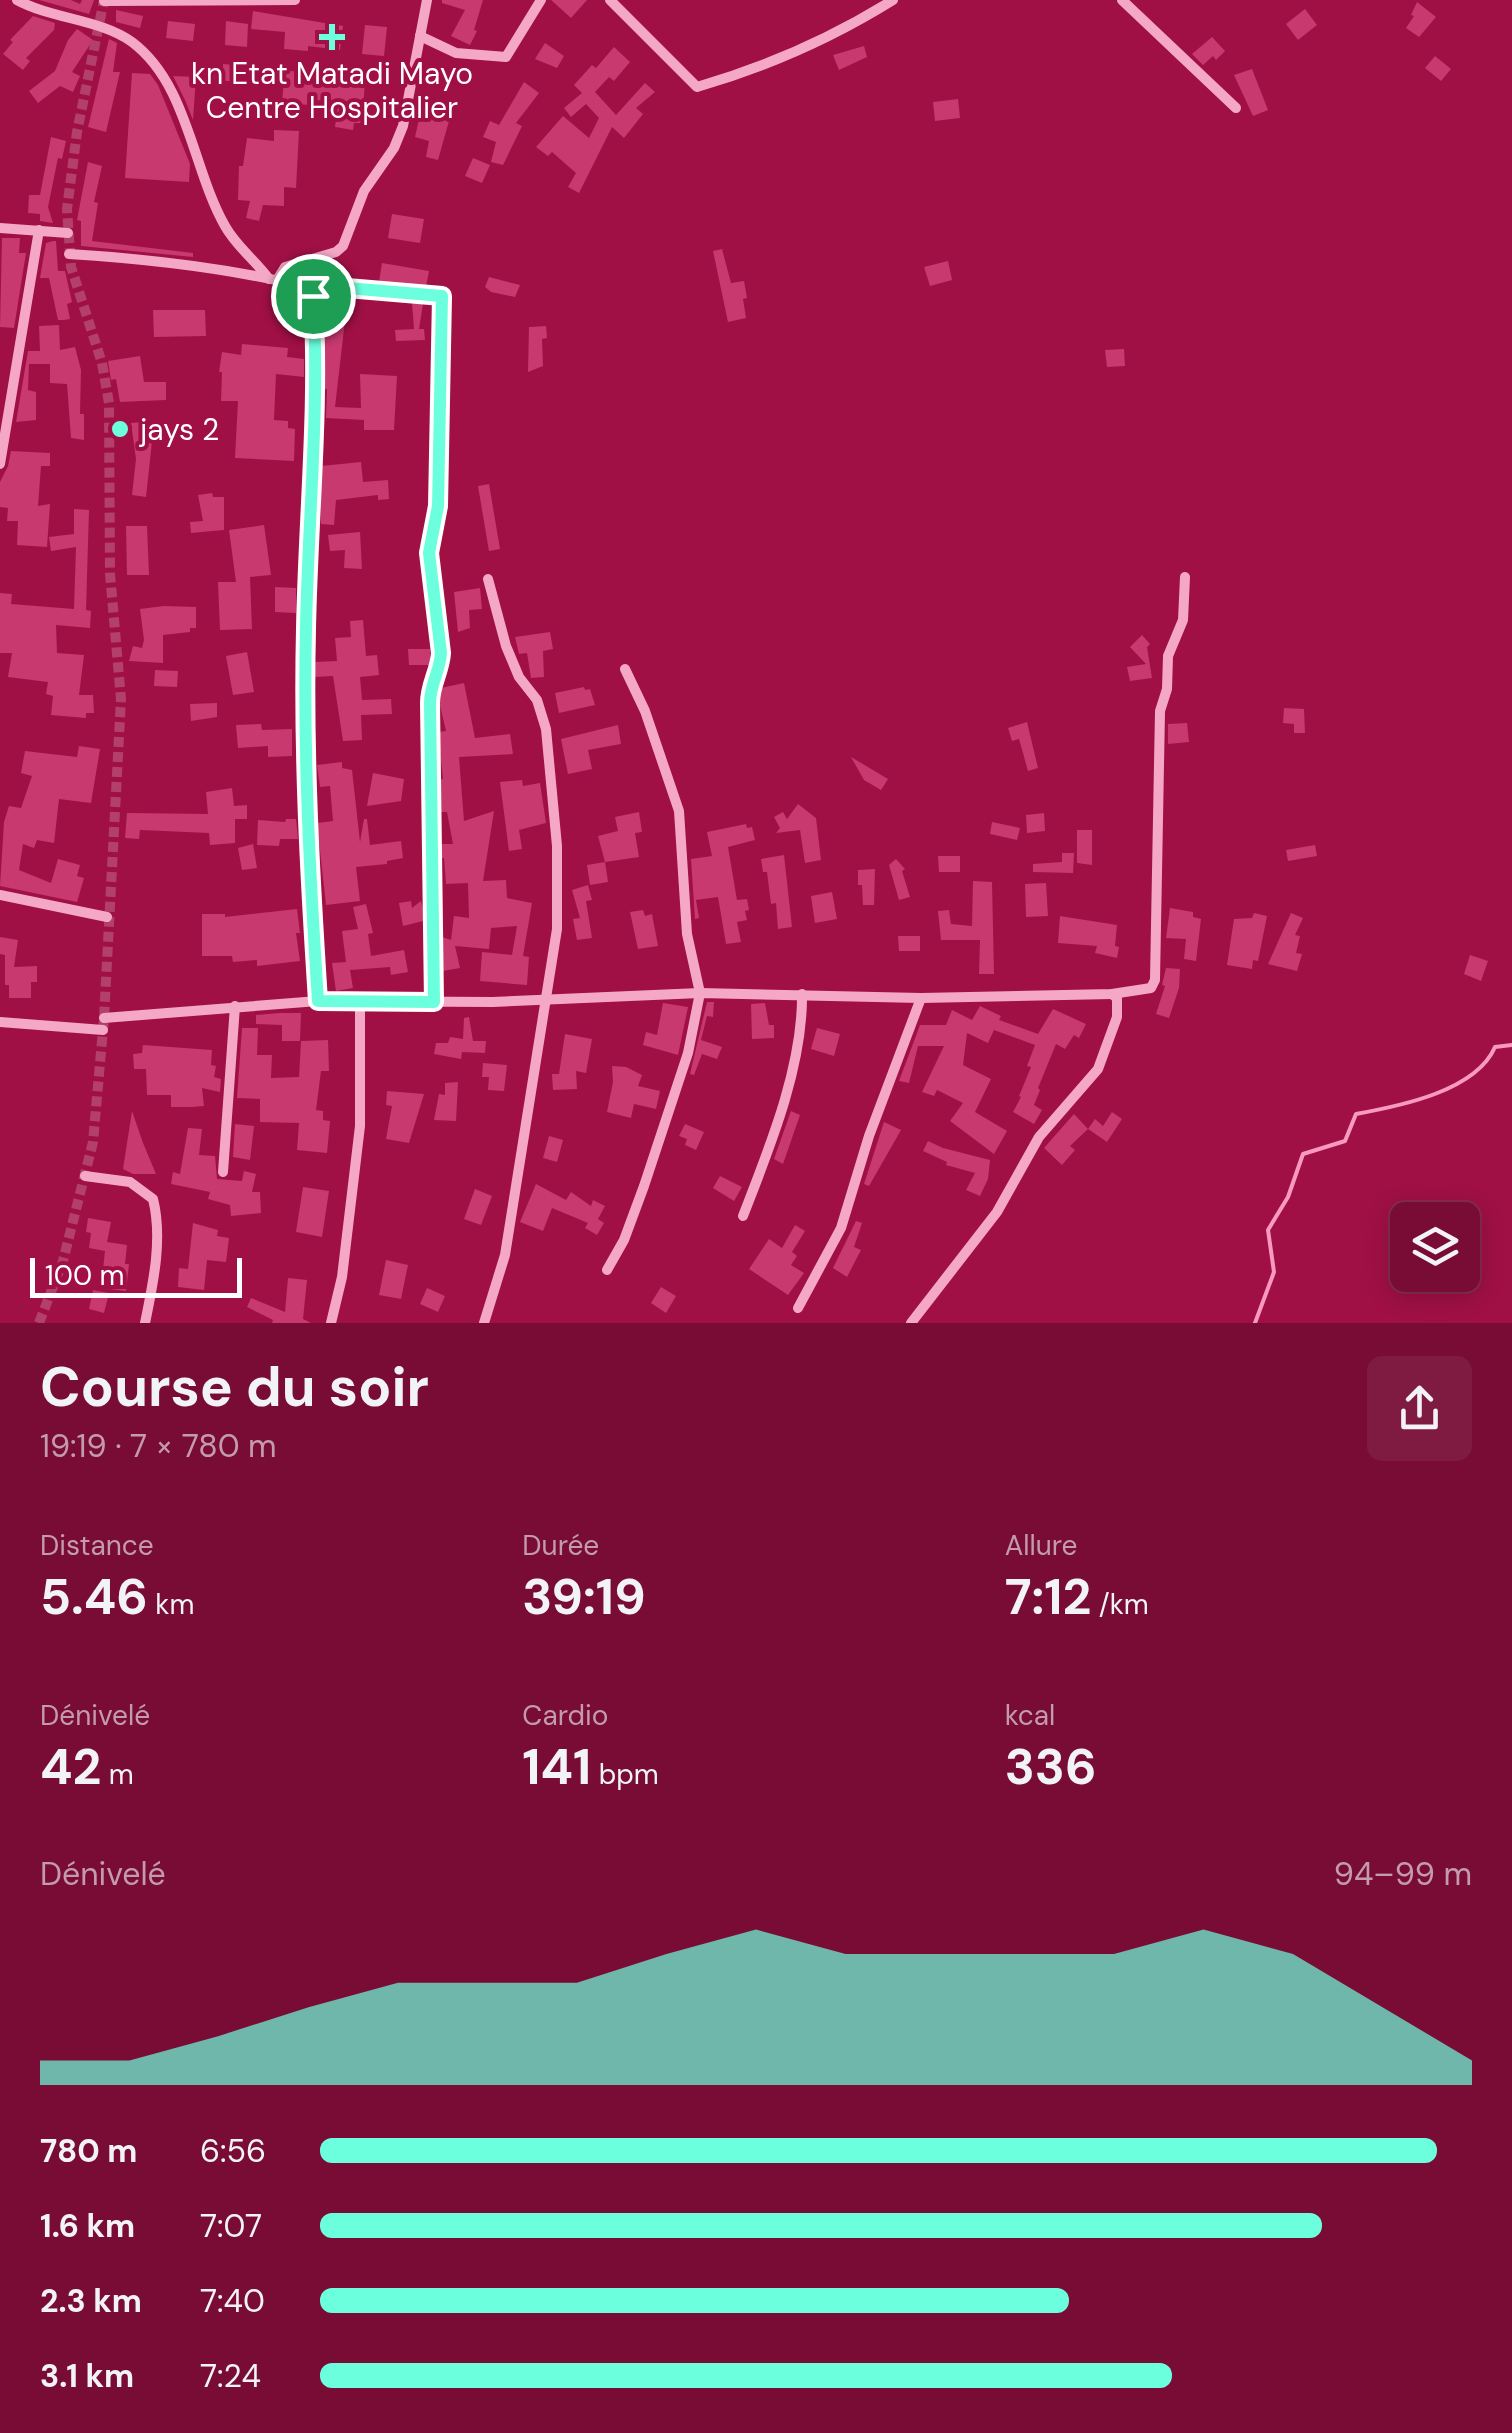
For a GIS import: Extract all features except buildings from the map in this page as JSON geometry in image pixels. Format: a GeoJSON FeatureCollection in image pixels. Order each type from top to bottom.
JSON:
{"type":"FeatureCollection","features":[{"type":"Feature","properties":{"kind":"street"},"geometry":{"type":"LineString","coordinates":[[17,0],[129,40],[146,56],[178,108],[224,224],[273,279]]}},
{"type":"Feature","properties":{"kind":"street"},"geometry":{"type":"LineString","coordinates":[[104,1],[293,0]]}},
{"type":"Feature","properties":{"kind":"street"},"geometry":{"type":"LineString","coordinates":[[273,279],[284,267],[336,252],[343,246],[364,191],[394,148],[403,126],[426,0]]}},
{"type":"Feature","properties":{"kind":"street"},"geometry":{"type":"LineString","coordinates":[[420,36],[456,53],[506,57],[541,0]]}},
{"type":"Feature","properties":{"kind":"street"},"geometry":{"type":"LineString","coordinates":[[610,0],[697,87],[732,77],[842,32],[892,0]]}},
{"type":"Feature","properties":{"kind":"street"},"geometry":{"type":"LineString","coordinates":[[1122,0],[1236,108]]}},
{"type":"Feature","properties":{"kind":"street"},"geometry":{"type":"LineString","coordinates":[[0,228],[68,233]]}},
{"type":"Feature","properties":{"kind":"street"},"geometry":{"type":"LineString","coordinates":[[0,464],[39,230]]}},
{"type":"Feature","properties":{"kind":"street"},"geometry":{"type":"LineString","coordinates":[[69,254],[273,279],[309,288],[313,296],[306,786],[318,1001]]}},
{"type":"Feature","properties":{"kind":"street"},"geometry":{"type":"LineString","coordinates":[[313,296],[347,288],[442,296],[438,506],[429,553],[441,653],[430,686],[434,1002]]}},
{"type":"Feature","properties":{"kind":"street"},"geometry":{"type":"LineString","coordinates":[[0,1022],[104,1024],[235,1006],[318,1001],[548,1000],[700,993],[921,998],[1112,994],[1148,989],[1155,980],[1160,711],[1168,689],[1168,656],[1183,620],[1186,577]]}},
{"type":"Feature","properties":{"kind":"street"},"geometry":{"type":"LineString","coordinates":[[484,1323],[505,1255],[558,929],[546,729],[538,700],[520,677],[506,646],[488,578]]}},
{"type":"Feature","properties":{"kind":"street"},"geometry":{"type":"LineString","coordinates":[[607,1270],[624,1240],[644,1186],[688,1053],[700,993],[686,923],[679,812],[650,724],[625,669]]}},
{"type":"Feature","properties":{"kind":"street"},"geometry":{"type":"LineString","coordinates":[[0,895],[108,917]]}},
{"type":"Feature","properties":{"kind":"street"},"geometry":{"type":"LineString","coordinates":[[743,1216],[780,1115],[800,1028],[802,994]]}},
{"type":"Feature","properties":{"kind":"street"},"geometry":{"type":"LineString","coordinates":[[911,1323],[996,1212],[1039,1137],[1098,1069],[1118,1017],[1117,998],[1112,994]]}},
{"type":"Feature","properties":{"kind":"street"},"geometry":{"type":"LineString","coordinates":[[798,1308],[840,1228],[869,1136],[921,998]]}},
{"type":"Feature","properties":{"kind":"street"},"geometry":{"type":"LineString","coordinates":[[332,1323],[342,1277],[360,1126],[360,1002]]}},
{"type":"Feature","properties":{"kind":"street"},"geometry":{"type":"LineString","coordinates":[[222,1172],[235,1006]]}},
{"type":"Feature","properties":{"kind":"street"},"geometry":{"type":"LineString","coordinates":[[85,1176],[130,1182],[153,1199],[157,1220],[154,1275],[145,1323]]}},
{"type":"Feature","properties":{"kind":"waterway"},"geometry":{"type":"LineString","coordinates":[[1255,1323],[1274,1272],[1268,1230],[1288,1197],[1303,1154],[1345,1141],[1356,1114],[1435,1094],[1471,1075],[1495,1047],[1512,1045]]}},
{"type":"Feature","properties":{"kind":"tunnel"},"geometry":{"type":"LineString","coordinates":[[39,1323],[63,1261],[93,1142],[104,1018],[121,699],[110,574],[109,403],[102,363],[71,267],[67,209],[77,132],[104,0]]}},
{"type":"Feature","properties":{"kind":"place","name":"kn Etat Matadi Mayo Centre Hospitalier"},"geometry":{"type":"Point","coordinates":[332,37]}},
{"type":"Feature","properties":{"kind":"place","name":"jays 2"},"geometry":{"type":"Point","coordinates":[120,429]}},
{"type":"Feature","properties":{"kind":"route"},"geometry":{"type":"LineString","coordinates":[[347,288],[442,296],[438,506],[429,553],[441,653],[430,686],[434,1002],[318,1001],[306,825],[313,296],[347,288]]}}]}
